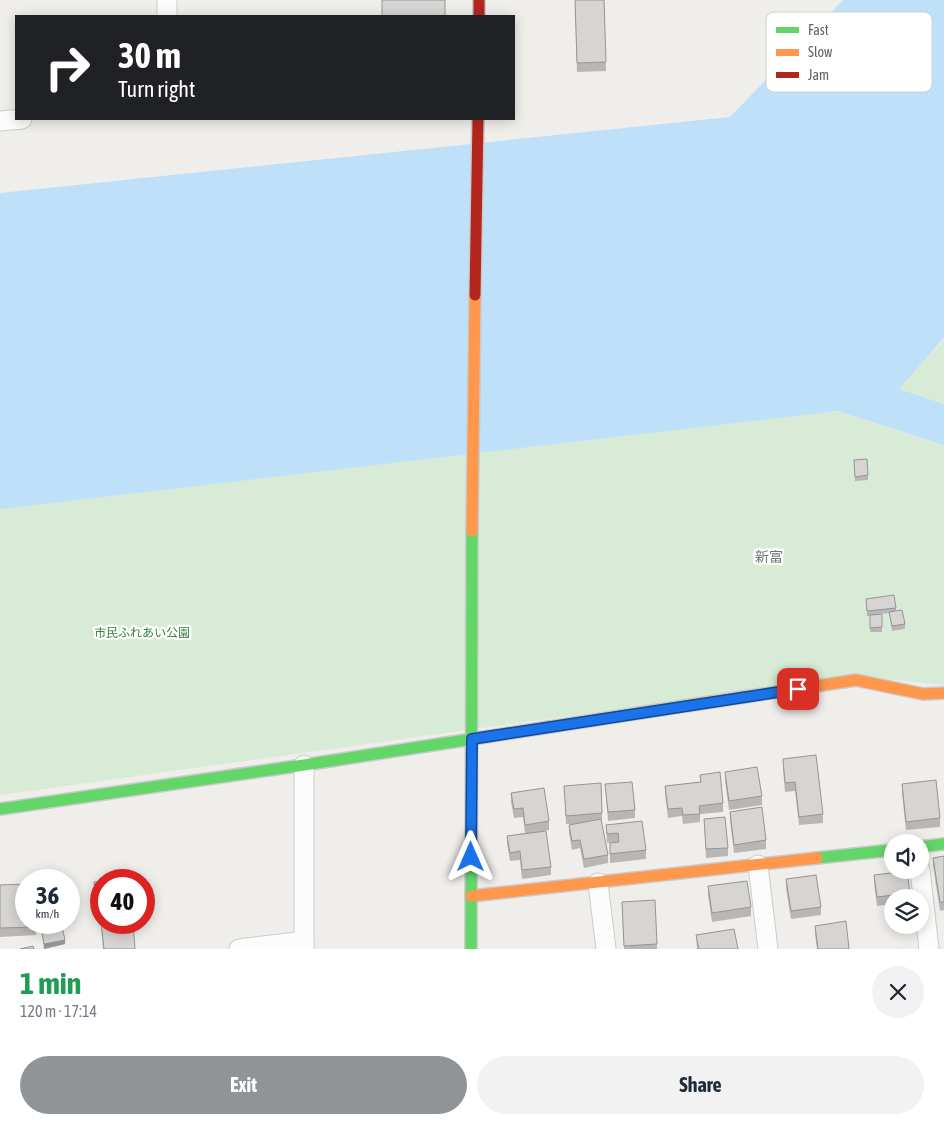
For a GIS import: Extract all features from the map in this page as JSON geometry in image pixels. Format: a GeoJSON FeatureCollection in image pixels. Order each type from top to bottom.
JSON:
{"type":"FeatureCollection","features":[{"type":"Feature","properties":{"kind":"street"},"geometry":{"type":"LineString","coordinates":[[167,0],[167,15]]}},
{"type":"Feature","properties":{"kind":"street"},"geometry":{"type":"LineString","coordinates":[[479,0],[479,15]]}},
{"type":"Feature","properties":{"kind":"street"},"geometry":{"type":"LineString","coordinates":[[0,121],[15,120]]}},
{"type":"Feature","properties":{"kind":"street"},"geometry":{"type":"LineString","coordinates":[[471,949],[472,485],[478,120]]}},
{"type":"Feature","properties":{"kind":"street"},"geometry":{"type":"LineString","coordinates":[[0,809],[304,765],[856,680],[922,694],[944,692]]}},
{"type":"Feature","properties":{"kind":"street"},"geometry":{"type":"LineString","coordinates":[[239,949],[304,945],[304,765]]}},
{"type":"Feature","properties":{"kind":"street"},"geometry":{"type":"LineString","coordinates":[[929,846],[944,844]]}},
{"type":"Feature","properties":{"kind":"street"},"geometry":{"type":"LineString","coordinates":[[471,896],[884,851]]}},
{"type":"Feature","properties":{"kind":"street"},"geometry":{"type":"LineString","coordinates":[[758,865],[768,949]]}},
{"type":"Feature","properties":{"kind":"street"},"geometry":{"type":"LineString","coordinates":[[921,879],[929,949]]}},
{"type":"Feature","properties":{"kind":"street"},"geometry":{"type":"LineString","coordinates":[[598,882],[606,949]]}},
{"type":"Feature","properties":{"kind":"green space"},"geometry":{"type":"Polygon","coordinates":[[[944,340],[944,404],[898,389],[944,340]]]}},
{"type":"Feature","properties":{"kind":"green space","name":"市民ふれあい公園"},"geometry":{"type":"Polygon","coordinates":[[[838,411],[944,445],[944,685],[856,676],[0,795],[0,508],[838,411]]]}},
{"type":"Feature","properties":{"kind":"water"},"geometry":{"type":"Polygon","coordinates":[[[843,0],[944,0],[944,338],[899,389],[944,404],[944,445],[838,411],[0,509],[0,193],[730,117],[766,80],[766,92],[932,92],[932,12],[831,12],[843,0]]]}},
{"type":"Feature","properties":{"kind":"building"},"geometry":{"type":"Polygon","coordinates":[[[382,0],[445,0],[445,15],[382,15],[382,0]]]}},
{"type":"Feature","properties":{"kind":"building"},"geometry":{"type":"Polygon","coordinates":[[[575,0],[604,0],[606,62],[577,63],[575,0]]]}},
{"type":"Feature","properties":{"kind":"building"},"geometry":{"type":"Polygon","coordinates":[[[867,459],[868,475],[855,477],[854,460],[867,459]]]}},
{"type":"Feature","properties":{"kind":"building"},"geometry":{"type":"Polygon","coordinates":[[[894,595],[896,608],[867,611],[866,599],[894,595]]]}},
{"type":"Feature","properties":{"kind":"building"},"geometry":{"type":"Polygon","coordinates":[[[902,610],[905,624],[892,626],[889,612],[902,610]]]}},
{"type":"Feature","properties":{"kind":"building"},"geometry":{"type":"Polygon","coordinates":[[[882,614],[882,627],[870,628],[870,615],[882,614]]]}},
{"type":"Feature","properties":{"kind":"building"},"geometry":{"type":"Polygon","coordinates":[[[816,755],[823,814],[799,817],[795,782],[785,783],[783,759],[816,755]]]}},
{"type":"Feature","properties":{"kind":"building"},"geometry":{"type":"Polygon","coordinates":[[[757,767],[762,796],[729,801],[725,772],[757,767]]]}},
{"type":"Feature","properties":{"kind":"building"},"geometry":{"type":"Polygon","coordinates":[[[720,772],[723,803],[699,806],[700,814],[683,815],[682,808],[668,809],[665,786],[701,782],[700,775],[720,772]]]}},
{"type":"Feature","properties":{"kind":"building"},"geometry":{"type":"Polygon","coordinates":[[[936,780],[940,818],[906,822],[902,784],[936,780]]]}},
{"type":"Feature","properties":{"kind":"building"},"geometry":{"type":"Polygon","coordinates":[[[632,782],[635,810],[608,812],[605,784],[632,782]]]}},
{"type":"Feature","properties":{"kind":"building"},"geometry":{"type":"Polygon","coordinates":[[[601,783],[602,813],[566,816],[564,786],[601,783]]]}},
{"type":"Feature","properties":{"kind":"building"},"geometry":{"type":"Polygon","coordinates":[[[544,788],[549,821],[525,825],[523,808],[514,809],[511,793],[544,788]]]}},
{"type":"Feature","properties":{"kind":"building"},"geometry":{"type":"Polygon","coordinates":[[[762,807],[766,840],[734,845],[730,812],[762,807]]]}},
{"type":"Feature","properties":{"kind":"building"},"geometry":{"type":"Polygon","coordinates":[[[725,817],[728,848],[706,849],[704,819],[725,817]]]}},
{"type":"Feature","properties":{"kind":"building"},"geometry":{"type":"Polygon","coordinates":[[[601,819],[608,855],[584,859],[580,840],[572,841],[569,825],[601,819]]]}},
{"type":"Feature","properties":{"kind":"building"},"geometry":{"type":"Polygon","coordinates":[[[642,821],[646,850],[610,854],[610,843],[619,842],[618,833],[607,834],[606,825],[642,821]]]}},
{"type":"Feature","properties":{"kind":"building"},"geometry":{"type":"Polygon","coordinates":[[[546,831],[551,867],[522,870],[520,851],[510,853],[507,836],[546,831]]]}},
{"type":"Feature","properties":{"kind":"building"},"geometry":{"type":"Polygon","coordinates":[[[944,856],[944,902],[940,902],[933,858],[944,856]]]}},
{"type":"Feature","properties":{"kind":"building"},"geometry":{"type":"Polygon","coordinates":[[[884,874],[884,879],[908,879],[909,889],[884,889],[884,896],[877,897],[874,875],[884,874]]]}},
{"type":"Feature","properties":{"kind":"building"},"geometry":{"type":"Polygon","coordinates":[[[816,875],[821,907],[791,911],[786,879],[816,875]]]}},
{"type":"Feature","properties":{"kind":"building"},"geometry":{"type":"Polygon","coordinates":[[[747,881],[751,907],[712,913],[708,886],[747,881]]]}},
{"type":"Feature","properties":{"kind":"building"},"geometry":{"type":"Polygon","coordinates":[[[15,884],[15,928],[0,928],[0,885],[15,884]]]}},
{"type":"Feature","properties":{"kind":"building"},"geometry":{"type":"Polygon","coordinates":[[[655,900],[657,944],[624,946],[622,902],[655,900]]]}},
{"type":"Feature","properties":{"kind":"building"},"geometry":{"type":"Polygon","coordinates":[[[846,921],[849,949],[818,949],[815,926],[846,921]]]}},
{"type":"Feature","properties":{"kind":"building"},"geometry":{"type":"Polygon","coordinates":[[[734,929],[738,949],[699,949],[696,935],[734,929]]]}},
{"type":"Feature","properties":{"kind":"building"},"geometry":{"type":"Polygon","coordinates":[[[42,934],[64,934],[65,940],[44,944],[42,934]]]}},
{"type":"Feature","properties":{"kind":"building"},"geometry":{"type":"Polygon","coordinates":[[[102,934],[134,934],[135,949],[104,949],[102,934]]]}},
{"type":"Feature","properties":{"kind":"building"},"geometry":{"type":"Polygon","coordinates":[[[33,946],[34,949],[20,949],[33,946]]]}},
{"type":"Feature","properties":{"kind":"traffic: fast"},"geometry":{"type":"LineString","coordinates":[[471,949],[472,531]]}},
{"type":"Feature","properties":{"kind":"traffic: fast"},"geometry":{"type":"LineString","coordinates":[[0,809],[304,765],[691,705]]}},
{"type":"Feature","properties":{"kind":"traffic: fast"},"geometry":{"type":"LineString","coordinates":[[929,846],[944,844]]}},
{"type":"Feature","properties":{"kind":"traffic: fast"},"geometry":{"type":"LineString","coordinates":[[817,858],[884,851]]}},
{"type":"Feature","properties":{"kind":"traffic: slow"},"geometry":{"type":"LineString","coordinates":[[472,531],[475,295]]}},
{"type":"Feature","properties":{"kind":"traffic: slow"},"geometry":{"type":"LineString","coordinates":[[691,705],[856,680],[923,694],[944,693]]}},
{"type":"Feature","properties":{"kind":"traffic: slow"},"geometry":{"type":"LineString","coordinates":[[471,896],[817,858]]}},
{"type":"Feature","properties":{"kind":"traffic: jam"},"geometry":{"type":"LineString","coordinates":[[479,0],[479,15]]}},
{"type":"Feature","properties":{"kind":"traffic: jam"},"geometry":{"type":"LineString","coordinates":[[475,295],[478,120]]}},
{"type":"Feature","properties":{"kind":"district","name":"新富"},"geometry":{"type":"Point","coordinates":[769,557]}},
{"type":"Feature","properties":{"kind":"route"},"geometry":{"type":"LineString","coordinates":[[471,857],[472,739],[798,689]]}}]}
